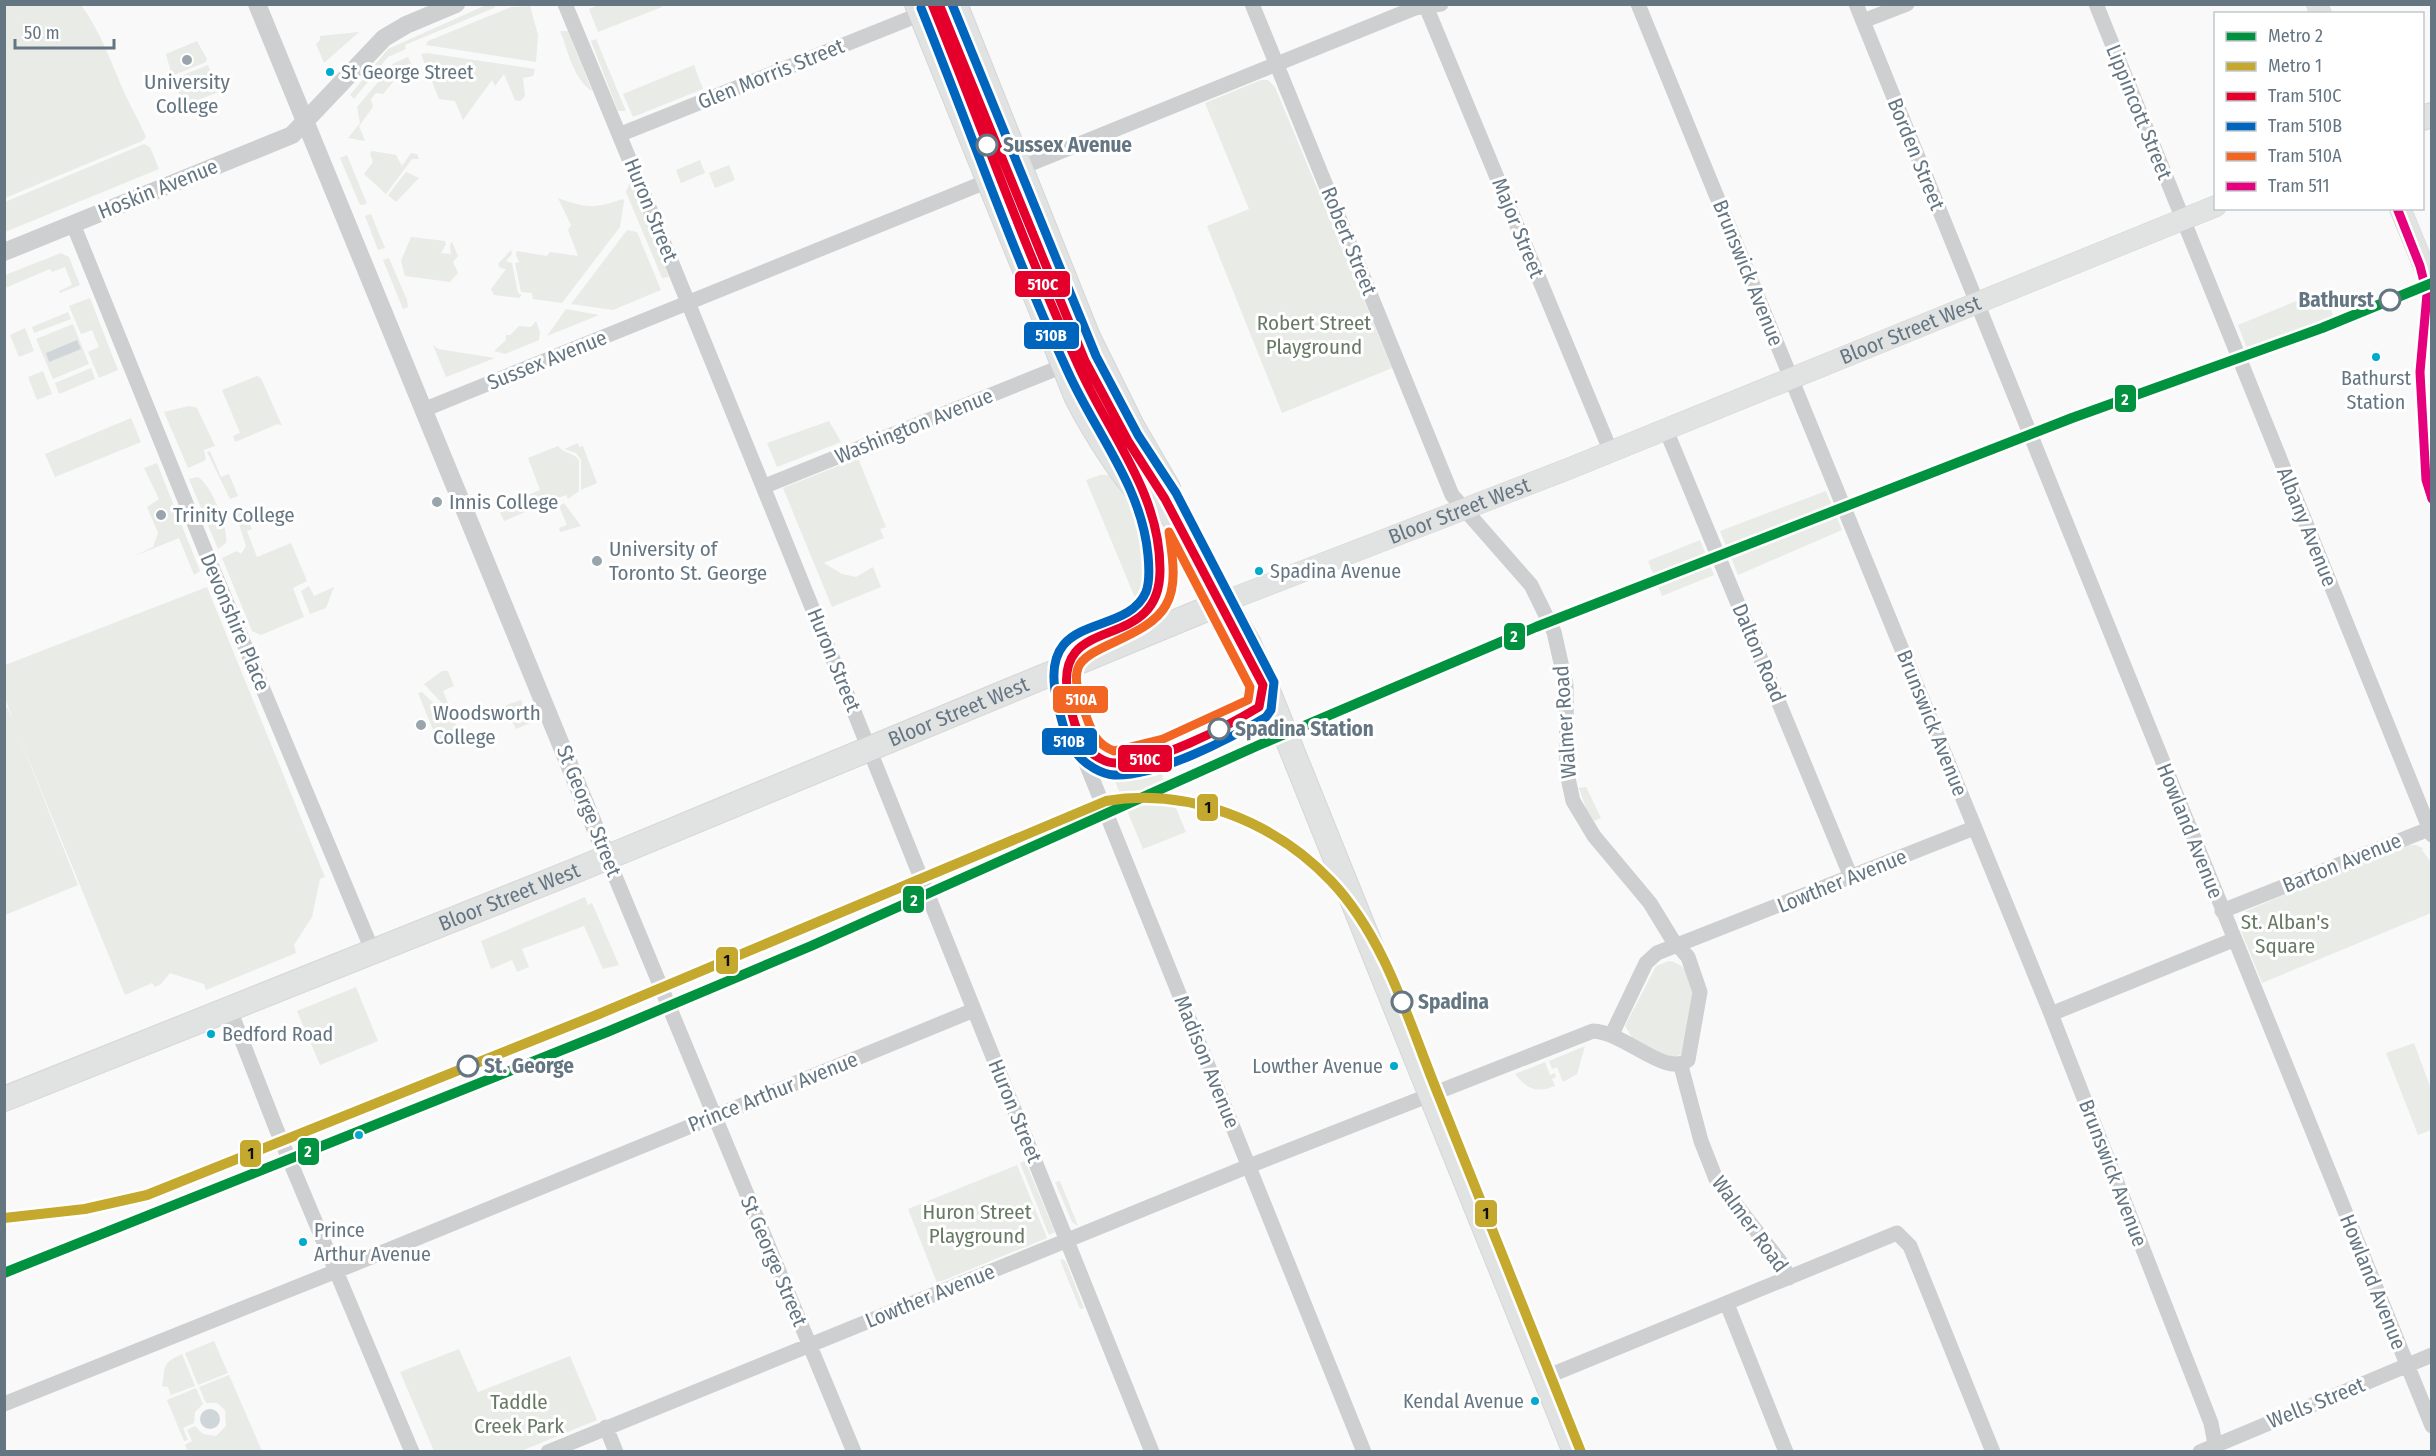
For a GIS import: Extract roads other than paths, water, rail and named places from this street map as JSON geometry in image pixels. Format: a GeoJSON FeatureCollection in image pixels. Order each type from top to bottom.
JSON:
{"type":"FeatureCollection","features":[{"type":"Feature","properties":{"kind":"main road"},"geometry":{"type":"LineString","coordinates":[[954,4],[1088,337],[1118,438],[1148,501],[1167,507]]}},
{"type":"Feature","properties":{"kind":"main road"},"geometry":{"type":"LineString","coordinates":[[919,9],[1077,398],[1168,488],[1167,507],[1226,601],[1249,644],[1575,1452]]}},
{"type":"Feature","properties":{"kind":"main road","name":"Bloor Street West"},"geometry":{"type":"LineString","coordinates":[[4,1099],[608,857],[1226,601],[1611,452],[2214,207]]}},
{"type":"Feature","properties":{"kind":"main road"},"geometry":{"type":"LineString","coordinates":[[2401,210],[2432,286]]}},
{"type":"Feature","properties":{"kind":"street","name":"St George Street"},"geometry":{"type":"LineString","coordinates":[[257,4],[854,1452]]}},
{"type":"Feature","properties":{"kind":"street","name":"Hoskin Avenue"},"geometry":{"type":"LineString","coordinates":[[4,252],[292,135],[384,38],[405,25],[456,4]]}},
{"type":"Feature","properties":{"kind":"street","name":"Huron Street"},"geometry":{"type":"LineString","coordinates":[[565,4],[621,134],[765,486],[1152,1452]]}},
{"type":"Feature","properties":{"kind":"street","name":"Robert Street"},"geometry":{"type":"LineString","coordinates":[[1252,4],[1452,495],[1464,508]]}},
{"type":"Feature","properties":{"kind":"street","name":"Brunswick Avenue"},"geometry":{"type":"LineString","coordinates":[[1638,4],[2051,1014],[2211,1423],[2215,1444]]}},
{"type":"Feature","properties":{"kind":"street","name":"Borden Street"},"geometry":{"type":"LineString","coordinates":[[1856,4],[1976,303]]}},
{"type":"Feature","properties":{"kind":"street"},"geometry":{"type":"LineString","coordinates":[[1863,21],[1906,4]]}},
{"type":"Feature","properties":{"kind":"street","name":"Lippincott Street"},"geometry":{"type":"LineString","coordinates":[[2096,4],[2184,219]]}},
{"type":"Feature","properties":{"kind":"street","name":"Sussex Avenue"},"geometry":{"type":"LineString","coordinates":[[423,410],[1415,8],[1431,5]]}},
{"type":"Feature","properties":{"kind":"street","name":"Major Street"},"geometry":{"type":"LineString","coordinates":[[1431,5],[1611,452]]}},
{"type":"Feature","properties":{"kind":"street","name":"Glen Morris Street"},"geometry":{"type":"LineString","coordinates":[[621,134],[809,59],[919,9]]}},
{"type":"Feature","properties":{"kind":"street","name":"Albany Avenue"},"geometry":{"type":"LineString","coordinates":[[2184,219],[2430,832]]}},
{"type":"Feature","properties":{"kind":"street","name":"Devonshire Place"},"geometry":{"type":"LineString","coordinates":[[73,224],[209,560],[373,952]]}},
{"type":"Feature","properties":{"kind":"street","name":"Howland Avenue"},"geometry":{"type":"LineString","coordinates":[[1976,303],[2432,1426]]}},
{"type":"Feature","properties":{"kind":"street","name":"Washington Avenue"},"geometry":{"type":"LineString","coordinates":[[765,486],[1063,366]]}},
{"type":"Feature","properties":{"kind":"street","name":"Dalton Road"},"geometry":{"type":"LineString","coordinates":[[1666,430],[1851,877]]}},
{"type":"Feature","properties":{"kind":"street","name":"Walmer Road"},"geometry":{"type":"LineString","coordinates":[[1464,508],[1531,585],[1554,632],[1566,685],[1567,773],[1573,801],[1594,836],[1650,903],[1672,939],[1688,957],[1700,992],[1692,1049],[1688,1060],[1681,1066],[1698,1132],[1716,1179],[1782,1264],[1789,1278]]}},
{"type":"Feature","properties":{"kind":"street","name":"Madison Avenue"},"geometry":{"type":"LineString","coordinates":[[1050,674],[1364,1452]]}},
{"type":"Feature","properties":{"kind":"street","name":"Lowther Avenue"},"geometry":{"type":"LineString","coordinates":[[548,1452],[1250,1166],[1593,1031],[1612,1034],[1646,963],[1657,953],[1680,946],[1974,828]]}},
{"type":"Feature","properties":{"kind":"street","name":"Barton Avenue"},"geometry":{"type":"LineString","coordinates":[[2222,911],[2430,832]]}},
{"type":"Feature","properties":{"kind":"street"},"geometry":{"type":"LineString","coordinates":[[2051,1014],[2233,939]]}},
{"type":"Feature","properties":{"kind":"street"},"geometry":{"type":"LineString","coordinates":[[230,1010],[412,1452]]}},
{"type":"Feature","properties":{"kind":"street","name":"Prince Arthur Avenue"},"geometry":{"type":"LineString","coordinates":[[4,1404],[337,1271],[974,1010]]}},
{"type":"Feature","properties":{"kind":"street"},"geometry":{"type":"LineString","coordinates":[[1612,1034],[1669,1066],[1681,1066]]}},
{"type":"Feature","properties":{"kind":"street"},"geometry":{"type":"LineString","coordinates":[[1546,1377],[1893,1234],[1900,1234],[1910,1246],[1993,1452]]}},
{"type":"Feature","properties":{"kind":"street"},"geometry":{"type":"LineString","coordinates":[[1727,1304],[1786,1452]]}},
{"type":"Feature","properties":{"kind":"street","name":"Wells Street"},"geometry":{"type":"LineString","coordinates":[[2200,1452],[2432,1355]]}},
{"type":"Feature","properties":{"kind":"street"},"geometry":{"type":"LineString","coordinates":[[606,1427],[616,1452]]}},
{"type":"Feature","properties":{"kind":"metro line","name":"2"},"geometry":{"type":"LineString","coordinates":[[4,1273],[607,1032],[811,946],[1259,745],[1536,627],[2072,418],[2322,328],[2432,283]]}},
{"type":"Feature","properties":{"kind":"metro line","name":"1"},"geometry":{"type":"LineString","coordinates":[[4,1218],[85,1209],[147,1195],[599,1014],[1106,801],[1137,798],[1167,799],[1198,804],[1228,813],[1283,841],[1331,881],[1367,929],[1406,1011],[1581,1452]]}},
{"type":"Feature","properties":{"kind":"tram line","name":"510C"},"geometry":{"type":"LineString","coordinates":[[932,4],[1058,321],[1090,390],[1130,464],[1151,514],[1158,541],[1160,569],[1156,596],[1143,614],[1126,625],[1089,641],[1074,653],[1067,672],[1073,720],[1088,749],[1100,759],[1112,763],[1149,758],[1209,734],[1259,707],[1263,685],[1165,499],[1128,441],[1085,361],[939,4]]}},
{"type":"Feature","properties":{"kind":"tram line","name":"510B"},"geometry":{"type":"LineString","coordinates":[[921,8],[1010,237],[1048,327],[1079,394],[1127,483],[1144,530],[1149,569],[1146,592],[1135,607],[1070,638],[1059,651],[1054,672],[1062,722],[1074,749],[1081,759],[1094,768],[1114,775],[1150,770],[1213,746],[1266,717],[1271,710],[1274,682],[1176,493],[1138,435],[1096,356],[952,4]]}},
{"type":"Feature","properties":{"kind":"tram line","name":"511"},"geometry":{"type":"LineString","coordinates":[[2398,210],[2420,266],[2427,294],[2420,372],[2426,480],[2432,499]]}},
{"type":"Feature","properties":{"kind":"tram line","name":"510A"},"geometry":{"type":"LineString","coordinates":[[1169,532],[1250,687],[1248,700],[1163,739],[1114,751],[1098,740],[1089,725],[1077,685],[1078,668],[1083,660],[1093,653],[1146,626],[1166,605],[1170,597],[1173,578],[1169,532]]}},
{"type":"Feature","properties":{"kind":"place","name":"University College"},"geometry":{"type":"Point","coordinates":[187,60]}},
{"type":"Feature","properties":{"kind":"place","name":"St George Street"},"geometry":{"type":"Point","coordinates":[330,72]}},
{"type":"Feature","properties":{"kind":"place","name":"Sussex Avenue"},"geometry":{"type":"Point","coordinates":[987,145]}},
{"type":"Feature","properties":{"kind":"place","name":"Bathurst"},"geometry":{"type":"Point","coordinates":[2390,300]}},
{"type":"Feature","properties":{"kind":"place","name":"Bathurst Station"},"geometry":{"type":"Point","coordinates":[2376,357]}},
{"type":"Feature","properties":{"kind":"place","name":"Innis College"},"geometry":{"type":"Point","coordinates":[437,502]}},
{"type":"Feature","properties":{"kind":"place","name":"Trinity College"},"geometry":{"type":"Point","coordinates":[161,515]}},
{"type":"Feature","properties":{"kind":"place","name":"University of Toronto St. George"},"geometry":{"type":"Point","coordinates":[597,561]}},
{"type":"Feature","properties":{"kind":"place","name":"Spadina Avenue"},"geometry":{"type":"Point","coordinates":[1259,571]}},
{"type":"Feature","properties":{"kind":"place","name":"Woodsworth College"},"geometry":{"type":"Point","coordinates":[421,725]}},
{"type":"Feature","properties":{"kind":"place","name":"Spadina Station"},"geometry":{"type":"Point","coordinates":[1219,729]}},
{"type":"Feature","properties":{"kind":"place","name":"Spadina"},"geometry":{"type":"Point","coordinates":[1402,1002]}},
{"type":"Feature","properties":{"kind":"place","name":"Bedford Road"},"geometry":{"type":"Point","coordinates":[211,1034]}},
{"type":"Feature","properties":{"kind":"place","name":"St. George"},"geometry":{"type":"Point","coordinates":[468,1066]}},
{"type":"Feature","properties":{"kind":"place","name":"Lowther Avenue"},"geometry":{"type":"Point","coordinates":[1394,1066]}},
{"type":"Feature","properties":{"kind":"place","name":"Prince Arthur Avenue"},"geometry":{"type":"Point","coordinates":[303,1242]}},
{"type":"Feature","properties":{"kind":"place","name":"Kendal Avenue"},"geometry":{"type":"Point","coordinates":[1535,1401]}},
{"type":"Feature","properties":{"kind":"park label","name":"Robert Street Playground"},"geometry":{"type":"Point","coordinates":[1314,335]}},
{"type":"Feature","properties":{"kind":"park label","name":"St. Alban's Square"},"geometry":{"type":"Point","coordinates":[2285,934]}},
{"type":"Feature","properties":{"kind":"park label","name":"Huron Street Playground"},"geometry":{"type":"Point","coordinates":[977,1224]}},
{"type":"Feature","properties":{"kind":"park label","name":"Taddle Creek Park"},"geometry":{"type":"Point","coordinates":[519,1414]}}]}
